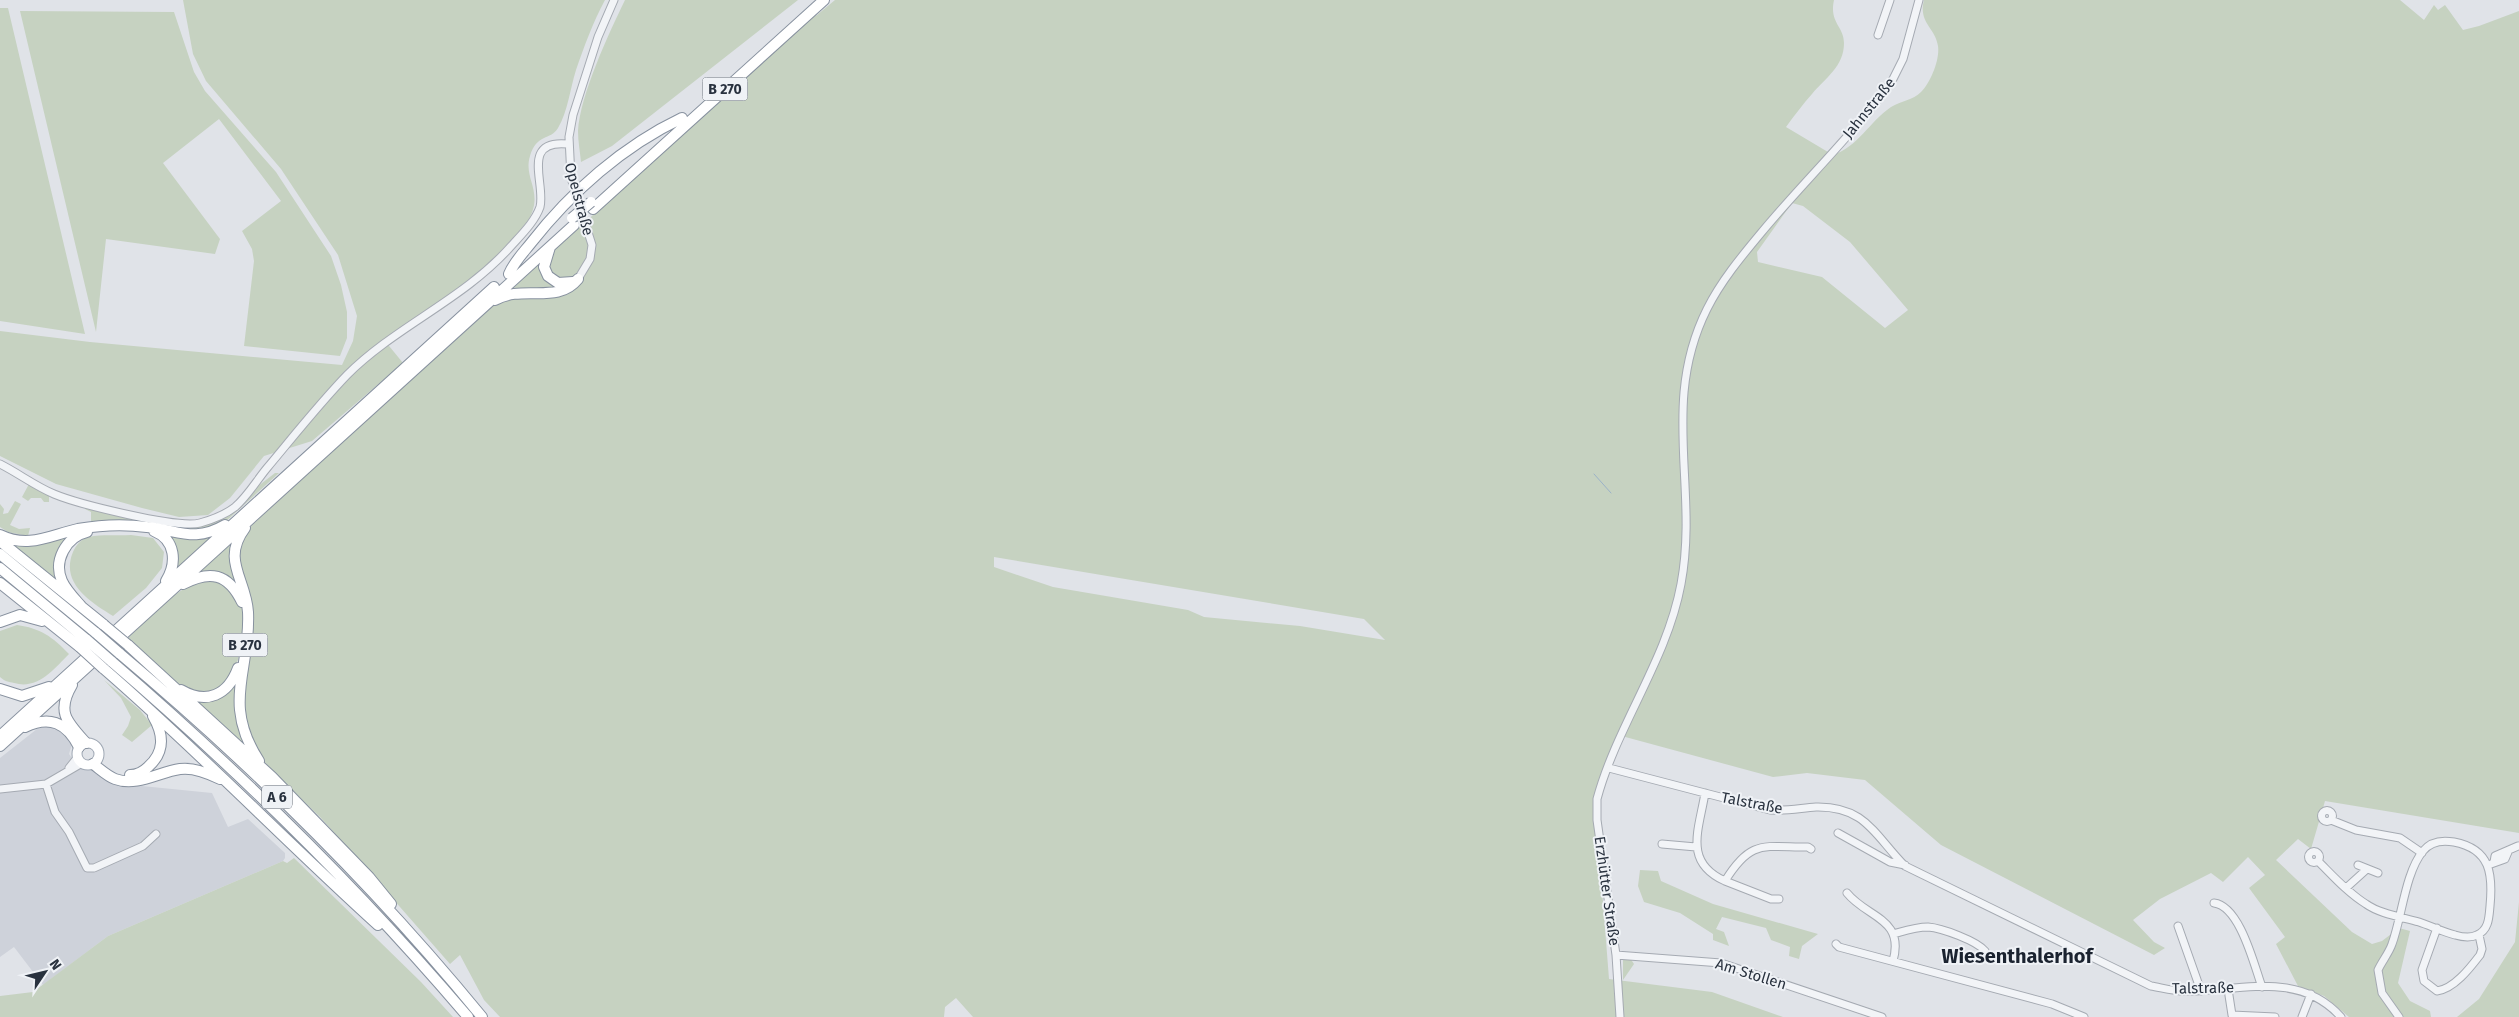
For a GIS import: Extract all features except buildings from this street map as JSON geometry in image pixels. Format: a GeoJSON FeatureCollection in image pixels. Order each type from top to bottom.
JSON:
{"type":"FeatureCollection","features":[{"type":"Feature","properties":{"kind":"highway","name":"B 270"},"geometry":{"type":"LineString","coordinates":[[592,205],[682,118],[814,0]]}},
{"type":"Feature","properties":{"kind":"highway","name":"B 270"},"geometry":{"type":"LineString","coordinates":[[0,736],[61,680],[256,512],[509,274],[592,205],[824,0]]}},
{"type":"Feature","properties":{"kind":"highway"},"geometry":{"type":"LineString","coordinates":[[509,274],[514,262],[575,193],[621,156],[665,126],[682,118]]}},
{"type":"Feature","properties":{"kind":"highway","name":"B 270"},"geometry":{"type":"LineString","coordinates":[[417,360],[487,303],[573,221]]}},
{"type":"Feature","properties":{"kind":"highway"},"geometry":{"type":"LineString","coordinates":[[550,245],[544,267],[548,276],[558,283],[564,284],[578,279]]}},
{"type":"Feature","properties":{"kind":"highway"},"geometry":{"type":"LineString","coordinates":[[487,303],[514,292],[550,294],[562,291],[578,279]]}},
{"type":"Feature","properties":{"kind":"highway","name":"B 270"},"geometry":{"type":"LineString","coordinates":[[0,746],[82,671],[243,514],[404,373]]}},
{"type":"Feature","properties":{"kind":"highway","name":"B 270"},"geometry":{"type":"LineString","coordinates":[[256,512],[242,531],[234,549],[235,564],[248,610],[239,692],[239,712],[245,736],[251,748],[272,777]]}},
{"type":"Feature","properties":{"kind":"highway"},"geometry":{"type":"LineString","coordinates":[[0,535],[19,542],[29,542],[77,530],[138,526],[197,535],[217,530],[243,514]]}},
{"type":"Feature","properties":{"kind":"highway","name":"B 270"},"geometry":{"type":"LineString","coordinates":[[81,606],[62,580],[59,562],[67,545],[84,533],[137,529],[161,534],[171,546],[174,559],[166,590]]}},
{"type":"Feature","properties":{"kind":"highway"},"geometry":{"type":"LineString","coordinates":[[0,541],[128,645],[272,777],[369,878],[425,952]]}},
{"type":"Feature","properties":{"kind":"highway","name":"A 6"},"geometry":{"type":"LineString","coordinates":[[0,554],[119,653],[213,736],[280,800],[376,896],[482,1017]]}},
{"type":"Feature","properties":{"kind":"highway"},"geometry":{"type":"LineString","coordinates":[[0,568],[107,664],[148,706],[160,728],[162,742],[156,760],[144,771],[133,776],[113,772],[96,762]]}},
{"type":"Feature","properties":{"kind":"highway"},"geometry":{"type":"LineString","coordinates":[[159,673],[182,691],[195,696],[209,697],[217,694],[230,685],[234,677],[244,622],[242,602],[232,584],[224,579],[211,575],[201,576],[166,590]]}},
{"type":"Feature","properties":{"kind":"highway"},"geometry":{"type":"LineString","coordinates":[[0,583],[62,633]]}},
{"type":"Feature","properties":{"kind":"highway"},"geometry":{"type":"LineString","coordinates":[[0,622],[13,616],[38,618],[84,644]]}},
{"type":"Feature","properties":{"kind":"highway","name":"A 6"},"geometry":{"type":"LineString","coordinates":[[107,664],[207,745],[282,818],[402,942],[468,1017]]}},
{"type":"Feature","properties":{"kind":"highway"},"geometry":{"type":"LineString","coordinates":[[82,671],[67,694],[63,706],[67,720],[82,745]]}},
{"type":"Feature","properties":{"kind":"highway"},"geometry":{"type":"LineString","coordinates":[[0,689],[22,696],[38,692],[61,680]]}},
{"type":"Feature","properties":{"kind":"highway","name":"A 6"},"geometry":{"type":"LineString","coordinates":[[148,706],[330,882],[385,931],[402,942]]}},
{"type":"Feature","properties":{"kind":"highway"},"geometry":{"type":"LineString","coordinates":[[16,732],[39,721],[52,721],[66,728],[82,745]]}},
{"type":"Feature","properties":{"kind":"highway","name":"A 6"},"geometry":{"type":"LineString","coordinates":[[96,762],[115,780],[126,782],[146,779],[180,769],[194,769],[210,774],[233,787]]}},
{"type":"Feature","properties":{"kind":"main road"},"geometry":{"type":"LineString","coordinates":[[94,744],[98,747],[96,762],[80,760],[82,745],[94,744]]}},
{"type":"Feature","properties":{"kind":"street","name":"Opelstraße"},"geometry":{"type":"LineString","coordinates":[[578,279],[584,273],[590,259],[592,245],[575,193],[570,171],[568,144],[581,89],[604,20],[614,0]]}},
{"type":"Feature","properties":{"kind":"street"},"geometry":{"type":"LineString","coordinates":[[1878,36],[1890,0]]}},
{"type":"Feature","properties":{"kind":"street","name":"Jahnstraße"},"geometry":{"type":"LineString","coordinates":[[1608,768],[1657,656],[1681,585],[1686,534],[1682,408],[1690,352],[1708,308],[1725,278],[1893,79],[1903,59],[1918,0]]}},
{"type":"Feature","properties":{"kind":"street"},"geometry":{"type":"LineString","coordinates":[[0,464],[52,493],[74,501],[178,524],[199,524],[216,517],[235,506],[306,422],[358,365],[465,289],[510,248],[532,222],[540,206],[541,195],[537,167],[542,153],[554,144],[568,144]]}},
{"type":"Feature","properties":{"kind":"street"},"geometry":{"type":"LineString","coordinates":[[0,789],[46,784],[80,760]]}},
{"type":"Feature","properties":{"kind":"street","name":"Talstraße"},"geometry":{"type":"LineString","coordinates":[[1608,768],[1770,810],[1790,811],[1815,807],[1844,810],[1865,821],[1880,834],[1905,866]]}},
{"type":"Feature","properties":{"kind":"street","name":"Erzhütter Straße"},"geometry":{"type":"LineString","coordinates":[[1608,768],[1599,793],[1596,813],[1616,955],[1620,1017]]}},
{"type":"Feature","properties":{"kind":"street"},"geometry":{"type":"LineString","coordinates":[[46,784],[55,812],[69,832],[86,868],[94,868],[143,846],[156,834]]}},
{"type":"Feature","properties":{"kind":"street"},"geometry":{"type":"LineString","coordinates":[[1705,793],[1696,847],[1700,862],[1706,871],[1726,881],[1771,898],[1779,898]]}},
{"type":"Feature","properties":{"kind":"street"},"geometry":{"type":"LineString","coordinates":[[2331,820],[2356,830],[2400,838],[2422,853]]}},
{"type":"Feature","properties":{"kind":"street","name":"Talstraße"},"geometry":{"type":"LineString","coordinates":[[1838,833],[1890,862],[1905,866],[2151,986],[2171,990],[2262,987],[2293,988],[2311,994],[2341,1017]]}},
{"type":"Feature","properties":{"kind":"street"},"geometry":{"type":"LineString","coordinates":[[2399,1017],[2382,993],[2378,970],[2392,946],[2407,888],[2422,853],[2432,844],[2445,841],[2472,849],[2491,864]]}},
{"type":"Feature","properties":{"kind":"street"},"geometry":{"type":"LineString","coordinates":[[1662,844],[1696,847]]}},
{"type":"Feature","properties":{"kind":"street"},"geometry":{"type":"LineString","coordinates":[[2437,928],[2422,970],[2424,981],[2437,990],[2444,990],[2453,984],[2480,955],[2482,949],[2479,935],[2488,922],[2492,879],[2491,864],[2496,856],[2518,846]]}},
{"type":"Feature","properties":{"kind":"street"},"geometry":{"type":"LineString","coordinates":[[1726,881],[1736,864],[1750,850],[1773,847],[1808,847],[1811,849]]}},
{"type":"Feature","properties":{"kind":"street"},"geometry":{"type":"LineString","coordinates":[[2318,861],[2346,888],[2374,909],[2462,937],[2479,935]]}},
{"type":"Feature","properties":{"kind":"street"},"geometry":{"type":"LineString","coordinates":[[2358,865],[2378,873]]}},
{"type":"Feature","properties":{"kind":"street"},"geometry":{"type":"LineString","coordinates":[[2346,888],[2367,869]]}},
{"type":"Feature","properties":{"kind":"street"},"geometry":{"type":"LineString","coordinates":[[1847,893],[1880,918],[1893,934],[1895,944],[1893,962]]}},
{"type":"Feature","properties":{"kind":"street"},"geometry":{"type":"LineString","coordinates":[[2214,902],[2225,906],[2238,925],[2262,987]]}},
{"type":"Feature","properties":{"kind":"street"},"geometry":{"type":"LineString","coordinates":[[2178,926],[2201,990]]}},
{"type":"Feature","properties":{"kind":"street"},"geometry":{"type":"LineString","coordinates":[[1893,934],[1915,928],[1941,930],[1977,944],[1985,951]]}},
{"type":"Feature","properties":{"kind":"street"},"geometry":{"type":"LineString","coordinates":[[1836,944],[1893,962],[2052,1004],[2084,1017]]}},
{"type":"Feature","properties":{"kind":"street","name":"Am Stollen"},"geometry":{"type":"LineString","coordinates":[[1616,955],[1721,963],[1882,1017]]}},
{"type":"Feature","properties":{"kind":"street"},"geometry":{"type":"LineString","coordinates":[[2228,989],[2232,1015],[2275,1017]]}},
{"type":"Feature","properties":{"kind":"street"},"geometry":{"type":"LineString","coordinates":[[2302,1017],[2311,994]]}},
{"type":"Feature","properties":{"kind":"shaded area"},"geometry":{"type":"Polygon","coordinates":[[[50,726],[61,729],[72,744],[69,754],[78,766],[92,768],[122,784],[212,793],[228,827],[248,819],[285,853],[285,858],[283,861],[108,936],[43,985],[14,947],[0,957],[0,758],[37,729],[50,726]]]}},
{"type":"Feature","properties":{"kind":"green space"},"geometry":{"type":"Polygon","coordinates":[[[183,0],[605,0],[582,52],[567,107],[558,128],[551,135],[536,144],[530,156],[529,172],[534,201],[529,219],[523,227],[468,282],[436,307],[385,341],[403,363],[312,441],[264,456],[230,498],[208,515],[179,517],[56,484],[0,456],[0,331],[90,342],[342,365],[353,341],[357,316],[338,255],[281,169],[206,81],[193,54],[183,0]]]}},
{"type":"Feature","properties":{"kind":"green space"},"geometry":{"type":"Polygon","coordinates":[[[625,0],[798,0],[612,146],[581,162],[578,131],[584,100],[596,64],[625,0]]]}},
{"type":"Feature","properties":{"kind":"green space"},"geometry":{"type":"Polygon","coordinates":[[[835,0],[1834,0],[1833,14],[1842,32],[1844,43],[1841,59],[1833,72],[1786,127],[1833,155],[1850,146],[1891,107],[1911,99],[1925,88],[1936,64],[1938,46],[1923,14],[1924,0],[2400,0],[2424,20],[2434,5],[2438,10],[2445,5],[2463,30],[2519,11],[2519,833],[2325,801],[2311,849],[2298,839],[2276,860],[2352,932],[2372,944],[2382,941],[2399,928],[2410,931],[2398,983],[2410,1001],[2430,1011],[2431,1017],[2349,1017],[2324,996],[2298,986],[2276,944],[2285,937],[2249,888],[2265,875],[2248,857],[2223,882],[2211,873],[2160,899],[2133,920],[2154,942],[2165,948],[2154,955],[1941,845],[1865,780],[1807,773],[1773,777],[1618,735],[1601,775],[1593,809],[1601,877],[1609,979],[1712,992],[1783,1017],[973,1017],[956,998],[945,1007],[944,1017],[500,1017],[484,1000],[460,955],[450,964],[320,817],[271,770],[253,747],[241,712],[250,623],[241,577],[239,542],[251,526],[431,359],[441,353],[810,18],[817,15],[835,0]],[[1792,203],[1757,252],[1758,262],[1822,277],[1885,328],[1908,310],[1850,242],[1803,206],[1792,203]],[[994,557],[994,567],[1053,587],[1188,610],[1204,617],[1300,626],[1385,640],[1364,619],[994,557]]]}},
{"type":"Feature","properties":{"kind":"green space"},"geometry":{"type":"Polygon","coordinates":[[[0,8],[8,8],[85,334],[0,321],[0,8]]]}},
{"type":"Feature","properties":{"kind":"green space"},"geometry":{"type":"Polygon","coordinates":[[[20,11],[174,12],[194,72],[205,91],[276,172],[331,256],[341,285],[347,312],[347,338],[340,356],[244,346],[254,261],[252,249],[242,231],[281,201],[219,119],[163,163],[220,239],[215,254],[106,239],[96,332],[20,11]]]}},
{"type":"Feature","properties":{"kind":"green space"},"geometry":{"type":"Polygon","coordinates":[[[275,473],[279,473],[223,524],[189,533],[159,523],[212,522],[275,473]]]}},
{"type":"Feature","properties":{"kind":"green space"},"geometry":{"type":"Polygon","coordinates":[[[29,484],[49,494],[49,502],[44,502],[41,498],[31,498],[28,501],[22,497],[29,484]]]}},
{"type":"Feature","properties":{"kind":"green space"},"geometry":{"type":"Polygon","coordinates":[[[15,501],[21,504],[10,525],[19,529],[30,528],[28,536],[8,532],[0,527],[0,504],[4,509],[3,514],[8,513],[15,501]]]}},
{"type":"Feature","properties":{"kind":"green space"},"geometry":{"type":"Polygon","coordinates":[[[86,506],[135,518],[133,523],[91,523],[91,512],[85,509],[86,506]]]}},
{"type":"Feature","properties":{"kind":"green space"},"geometry":{"type":"Polygon","coordinates":[[[219,531],[172,575],[166,534],[219,531]]]}},
{"type":"Feature","properties":{"kind":"green space"},"geometry":{"type":"Polygon","coordinates":[[[75,532],[63,545],[62,587],[7,543],[75,532]]]}},
{"type":"Feature","properties":{"kind":"green space"},"geometry":{"type":"Polygon","coordinates":[[[237,534],[237,585],[195,574],[237,534]]]}},
{"type":"Feature","properties":{"kind":"green space"},"geometry":{"type":"Polygon","coordinates":[[[131,535],[153,538],[164,552],[162,568],[146,588],[113,616],[87,598],[80,590],[74,582],[70,563],[76,547],[86,538],[131,535]]]}},
{"type":"Feature","properties":{"kind":"green space"},"geometry":{"type":"Polygon","coordinates":[[[206,579],[225,583],[232,590],[241,604],[243,630],[242,645],[232,674],[224,685],[213,692],[200,693],[191,691],[172,679],[128,638],[174,596],[194,583],[206,579]]]}},
{"type":"Feature","properties":{"kind":"green space"},"geometry":{"type":"Polygon","coordinates":[[[17,625],[33,628],[46,634],[69,654],[45,677],[31,684],[12,683],[0,677],[0,631],[17,625]]]}},
{"type":"Feature","properties":{"kind":"green space"},"geometry":{"type":"Polygon","coordinates":[[[104,680],[140,710],[152,725],[132,742],[122,735],[131,717],[121,698],[104,680]]]}},
{"type":"Feature","properties":{"kind":"green space"},"geometry":{"type":"Polygon","coordinates":[[[237,683],[251,754],[193,700],[237,683]]]}},
{"type":"Feature","properties":{"kind":"green space"},"geometry":{"type":"Polygon","coordinates":[[[294,858],[421,982],[453,1017],[0,1017],[0,996],[33,992],[108,936],[283,861],[287,863],[294,858]]]}},
{"type":"Feature","properties":{"kind":"green space"},"geometry":{"type":"Polygon","coordinates":[[[1640,870],[1658,871],[1661,881],[1713,904],[1818,934],[1802,946],[1799,959],[1789,956],[1790,947],[1771,940],[1766,928],[1722,917],[1716,929],[1724,932],[1729,946],[1713,940],[1713,934],[1680,913],[1644,902],[1638,886],[1640,870]]]}},
{"type":"Feature","properties":{"kind":"green space"},"geometry":{"type":"Polygon","coordinates":[[[2519,902],[2519,1017],[2457,1017],[2479,999],[2515,942],[2519,902]]]}},
{"type":"Feature","properties":{"kind":"green space"},"geometry":{"type":"Polygon","coordinates":[[[1623,958],[1630,958],[1634,964],[1623,980],[1623,958]]]}},
{"type":"Feature","properties":{"kind":"waterway"},"geometry":{"type":"LineString","coordinates":[[1594,474],[1611,493]]}},
{"type":"Feature","properties":{"kind":"district","name":"Wiesenthalerhof"},"geometry":{"type":"Point","coordinates":[2017,956]}}]}
